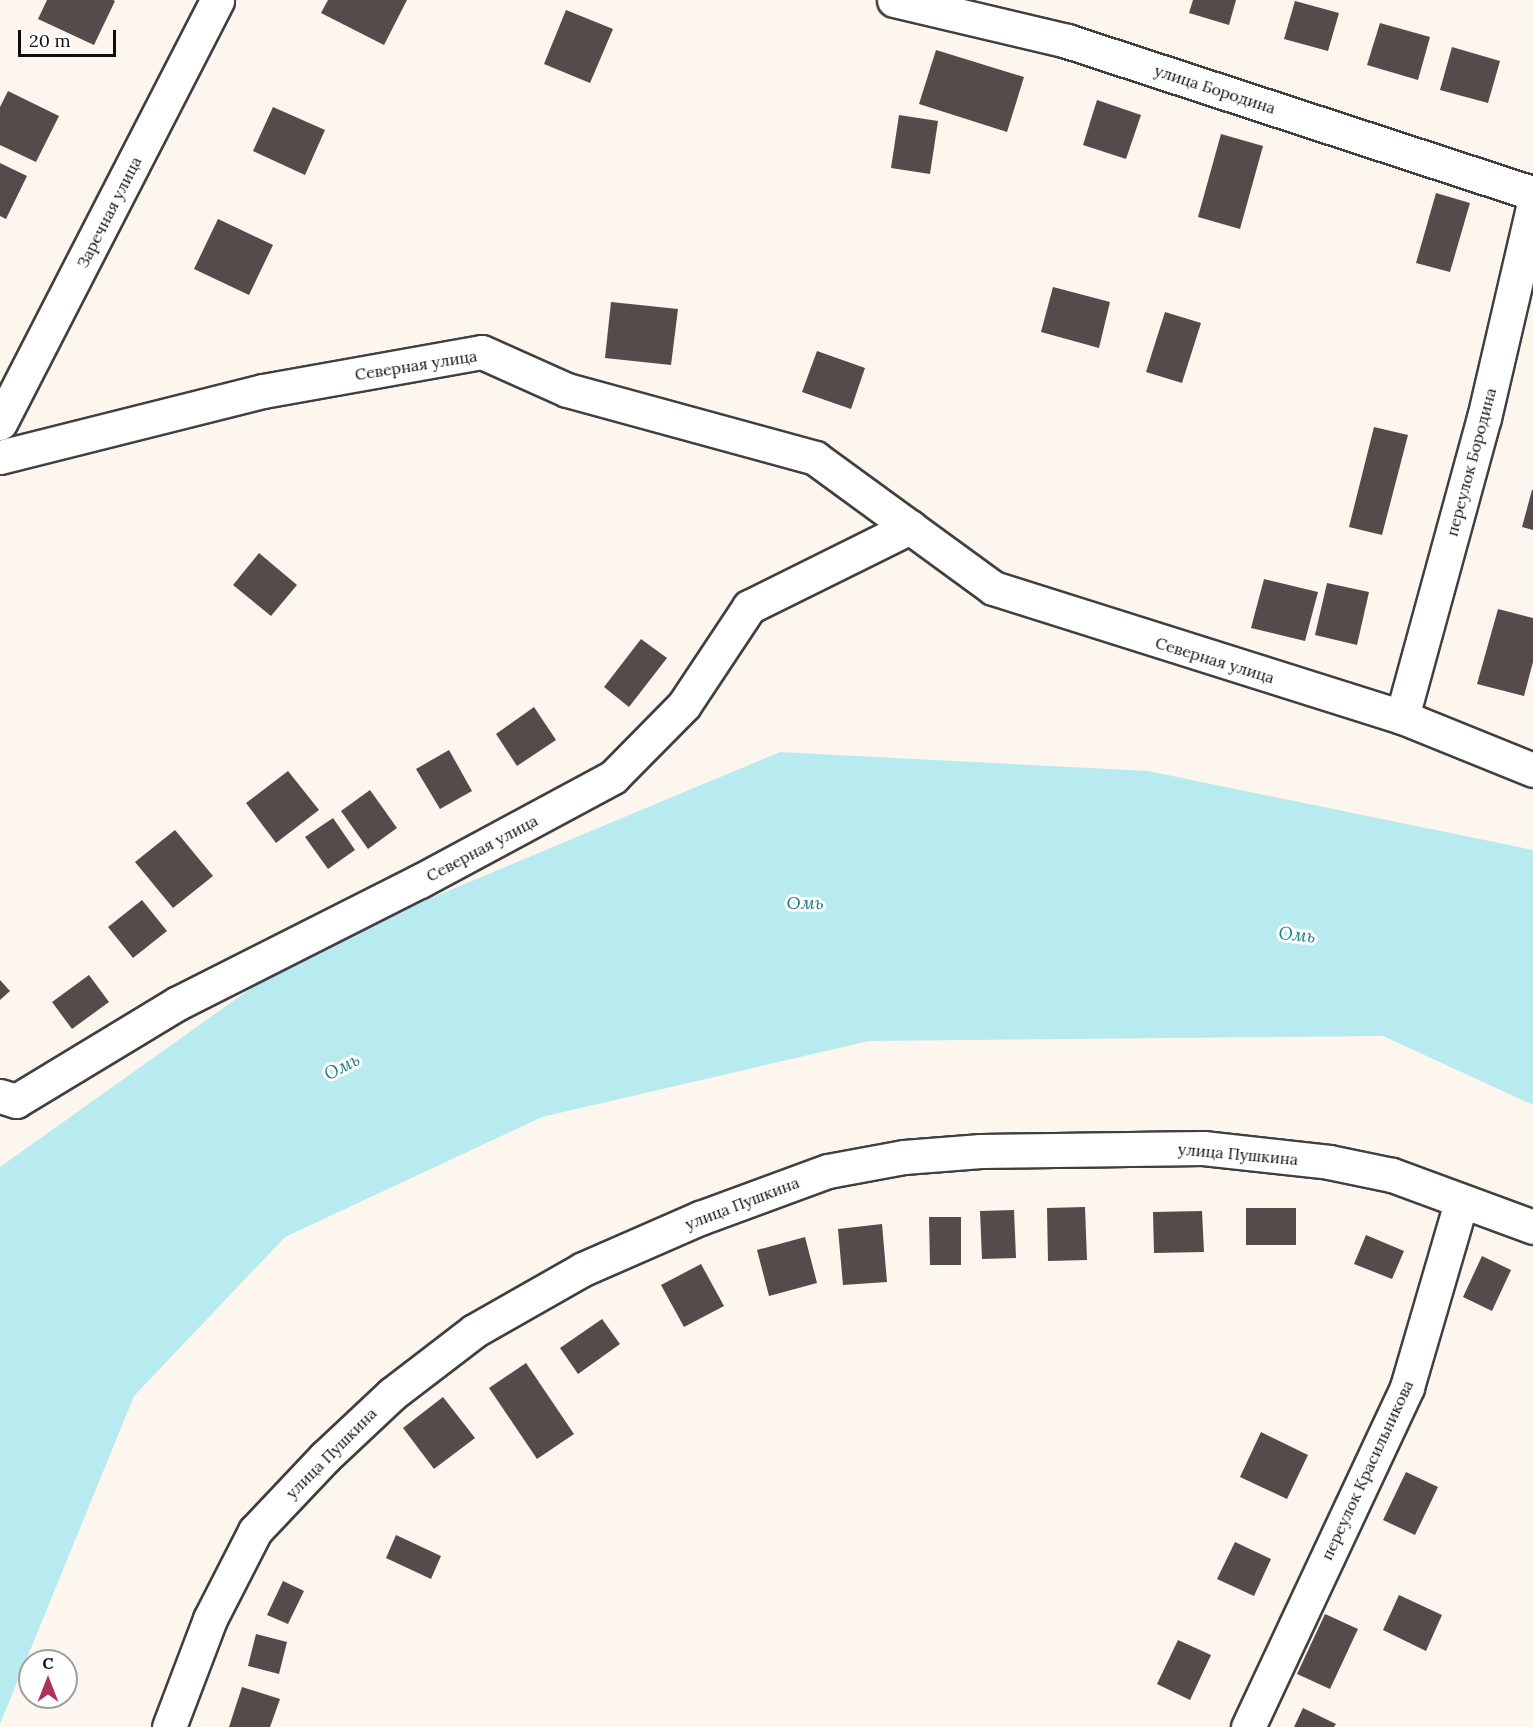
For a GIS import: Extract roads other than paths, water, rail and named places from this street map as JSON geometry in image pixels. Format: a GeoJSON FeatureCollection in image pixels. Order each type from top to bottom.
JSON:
{"type":"FeatureCollection","features":[{"type":"Feature","properties":{"kind":"street","name":"Заречная улица"},"geometry":{"type":"LineString","coordinates":[[0,423],[218,0]]}},
{"type":"Feature","properties":{"kind":"street","name":"улица Бородина"},"geometry":{"type":"LineString","coordinates":[[894,0],[1067,41],[1533,193]]}},
{"type":"Feature","properties":{"kind":"street","name":"переулок Бородина"},"geometry":{"type":"LineString","coordinates":[[1402,717],[1484,418],[1533,207]]}},
{"type":"Feature","properties":{"kind":"street","name":"Северная улица"},"geometry":{"type":"LineString","coordinates":[[0,457],[263,391],[482,352],[567,390],[815,459],[993,588],[1402,717],[1533,770]]}},
{"type":"Feature","properties":{"kind":"street","name":"Северная улица"},"geometry":{"type":"LineString","coordinates":[[0,1096],[16,1101],[178,1003],[420,881],[613,777],[684,705],[748,607],[910,527]]}},
{"type":"Feature","properties":{"kind":"street","name":"улица Пушкина"},"geometry":{"type":"LineString","coordinates":[[169,1727],[210,1619],[255,1531],[325,1457],[392,1394],[474,1331],[583,1269],[700,1218],[828,1171],[904,1157],[981,1151],[1214,1150],[1329,1162],[1392,1175],[1533,1227]]}},
{"type":"Feature","properties":{"kind":"street","name":"переулок Красильникова"},"geometry":{"type":"LineString","coordinates":[[1248,1727],[1407,1387],[1461,1202]]}},
{"type":"Feature","properties":{"kind":"water","name":"Омь"},"geometry":{"type":"Polygon","coordinates":[[[780,752],[1148,771],[1533,850],[1533,1105],[1383,1036],[869,1041],[542,1117],[285,1237],[134,1396],[31,1649],[18,1649],[18,1680],[0,1724],[0,1167],[302,952],[780,752]]]}}]}
